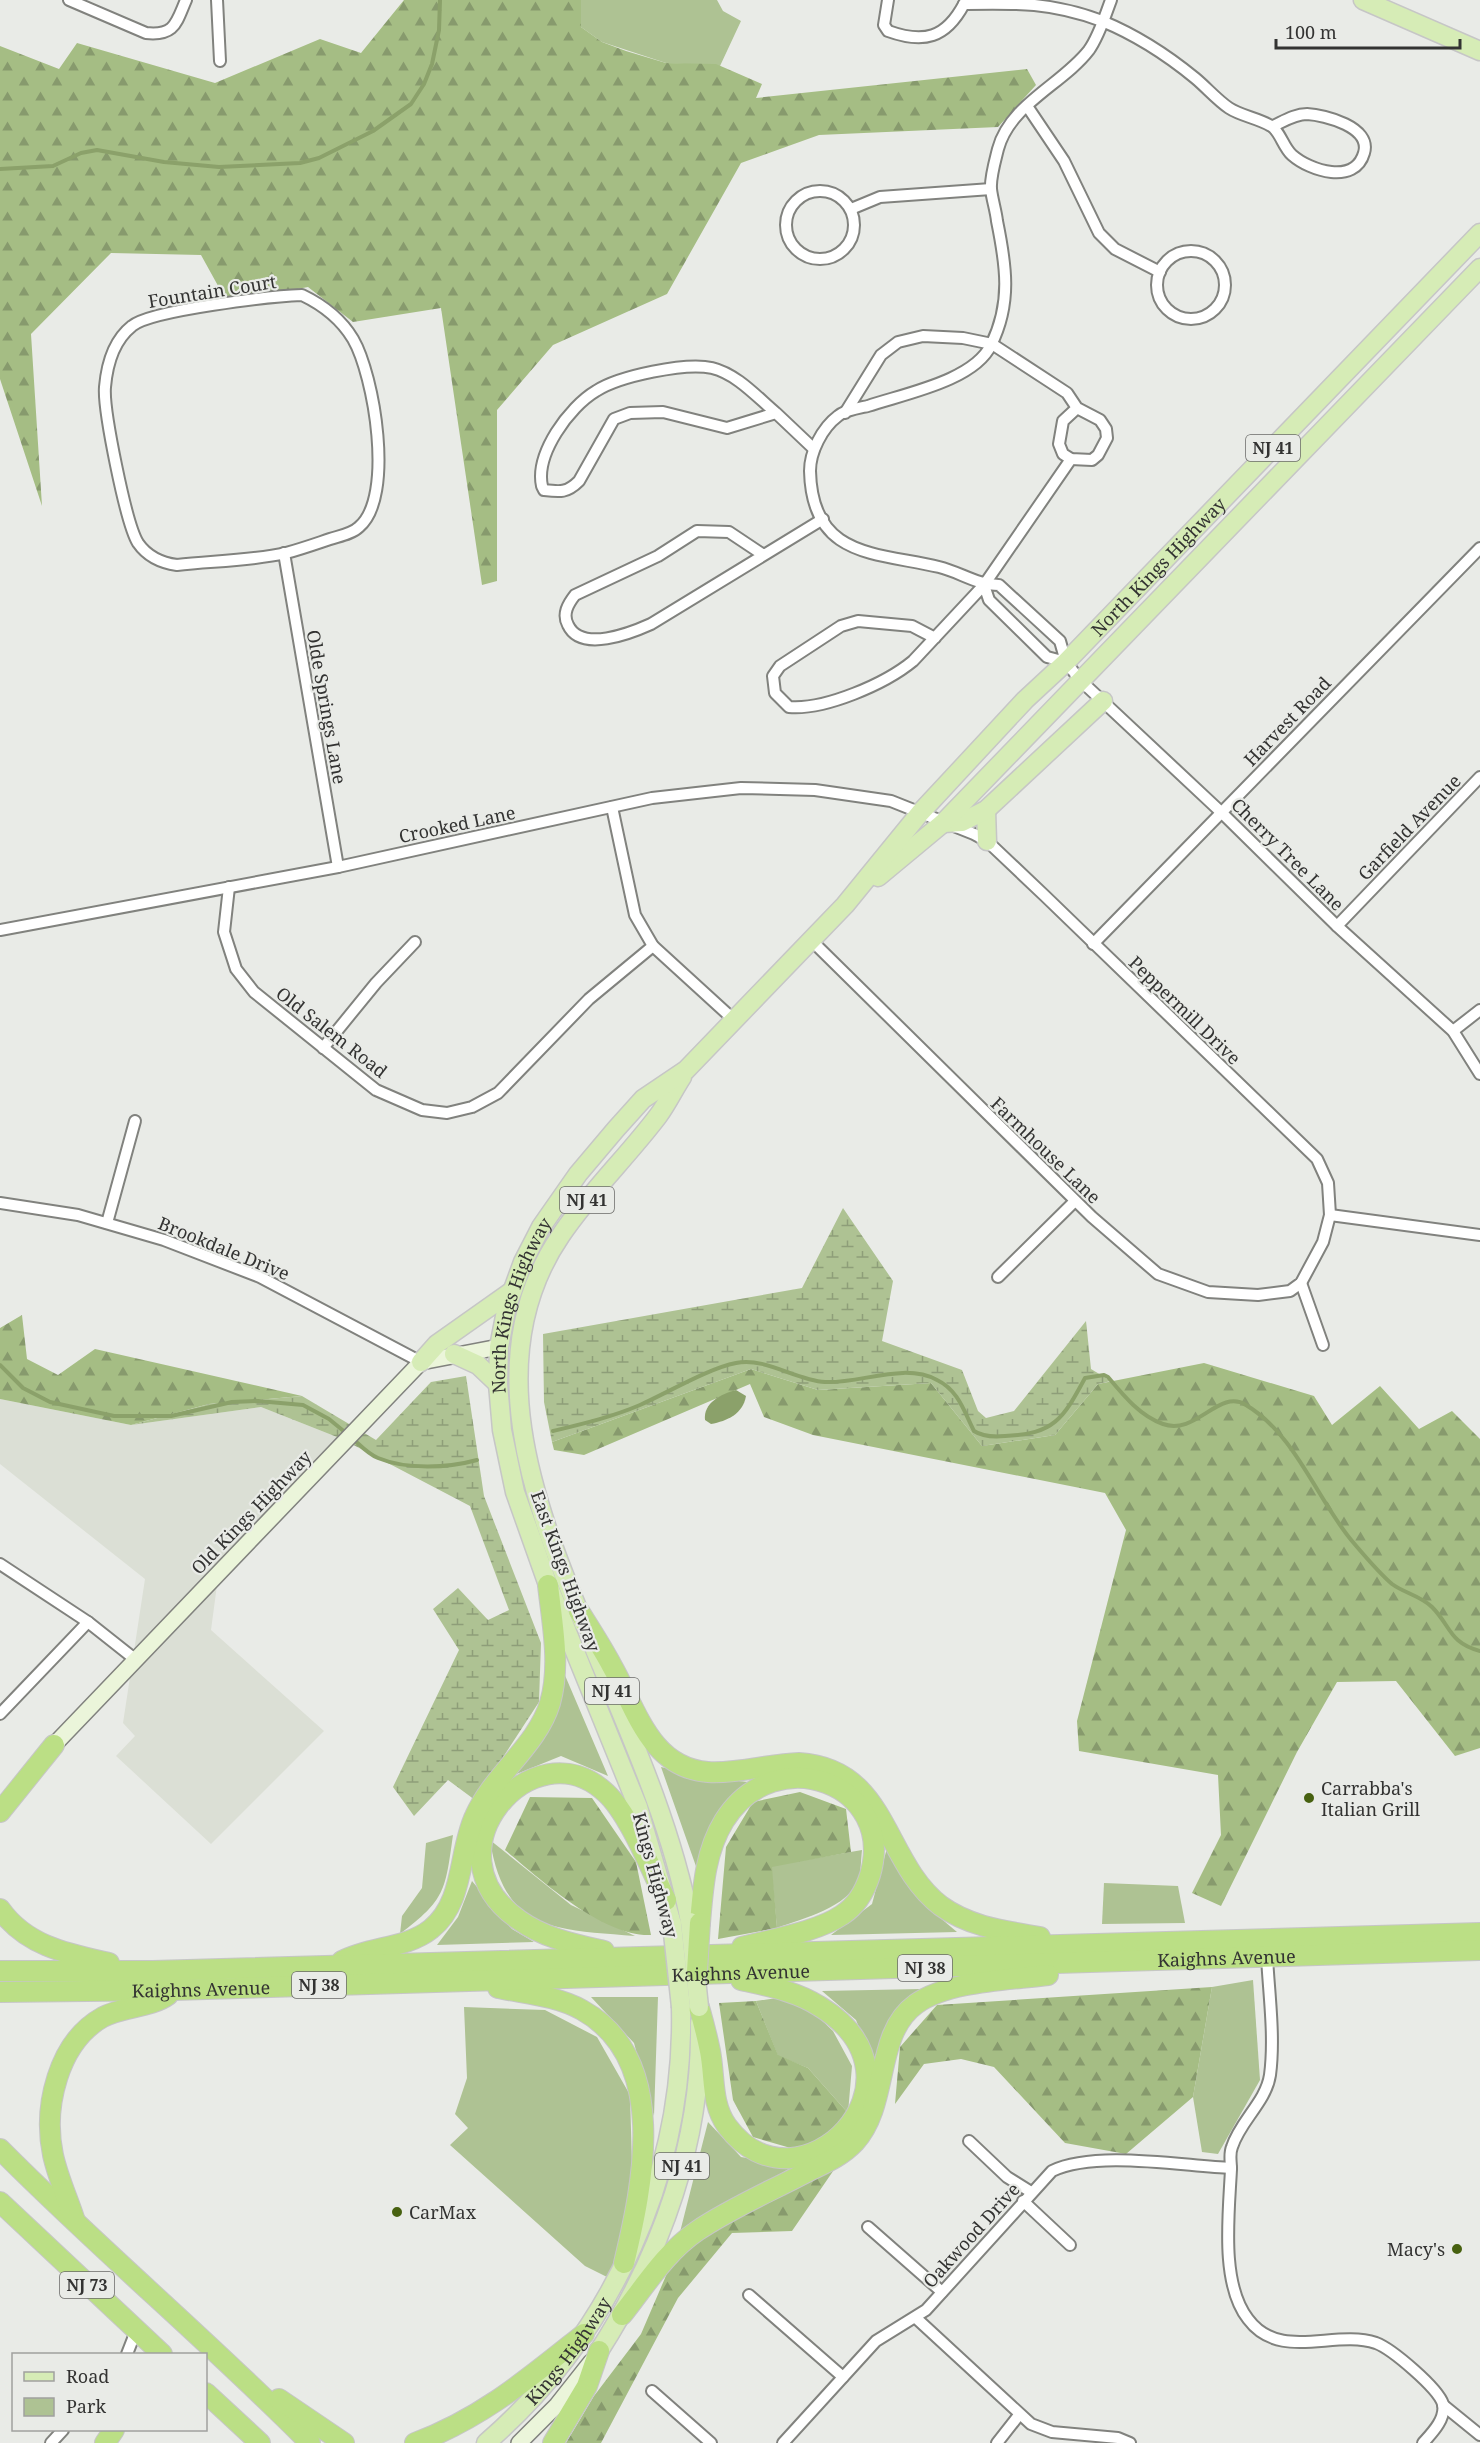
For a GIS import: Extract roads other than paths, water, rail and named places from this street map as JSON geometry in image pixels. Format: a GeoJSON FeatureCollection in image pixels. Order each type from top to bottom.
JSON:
{"type":"FeatureCollection","features":[{"type":"Feature","properties":{"kind":"highway"},"geometry":{"type":"LineString","coordinates":[[333,1965],[359,1952],[402,1943],[421,1936],[437,1924],[449,1906],[474,1816],[486,1796],[538,1726],[550,1703],[554,1662],[548,1585]]}},
{"type":"Feature","properties":{"kind":"highway"},"geometry":{"type":"LineString","coordinates":[[579,1611],[612,1666],[649,1737],[664,1755],[674,1762],[697,1771],[710,1772],[799,1763],[813,1764],[838,1772],[850,1779],[868,1797],[921,1887],[939,1904],[976,1924],[1078,1944]]}},
{"type":"Feature","properties":{"kind":"highway"},"geometry":{"type":"LineString","coordinates":[[0,1789],[54,1745]]}},
{"type":"Feature","properties":{"kind":"highway"},"geometry":{"type":"LineString","coordinates":[[0,1812],[54,1745]]}},
{"type":"Feature","properties":{"kind":"highway"},"geometry":{"type":"LineString","coordinates":[[629,1958],[546,1935],[509,1913],[488,1884],[482,1862],[482,1841],[493,1810],[514,1789],[532,1780],[562,1775],[590,1782],[606,1792],[619,1808],[666,1900]]}},
{"type":"Feature","properties":{"kind":"highway"},"geometry":{"type":"LineString","coordinates":[[697,1971],[687,1923],[705,1876],[712,1847],[723,1822],[749,1793],[770,1781],[802,1777],[833,1785],[857,1806],[869,1827],[873,1856],[866,1888],[852,1907],[823,1924],[716,1965]]}},
{"type":"Feature","properties":{"kind":"highway"},"geometry":{"type":"LineString","coordinates":[[0,1909],[19,1931],[54,1949],[153,1971]]}},
{"type":"Feature","properties":{"kind":"highway","name":"Kaighns Avenue"},"geometry":{"type":"LineString","coordinates":[[0,1992],[174,1990],[463,1981],[1078,1944],[1480,1933]]}},
{"type":"Feature","properties":{"kind":"highway","name":"Kaighns Avenue"},"geometry":{"type":"LineString","coordinates":[[0,1971],[153,1971],[629,1958],[716,1965],[1131,1961],[1480,1950]]}},
{"type":"Feature","properties":{"kind":"highway"},"geometry":{"type":"LineString","coordinates":[[622,2315],[663,2264],[688,2238],[718,2219],[839,2156],[856,2140],[876,2106],[895,2031],[903,2017],[916,2004],[943,1991],[1131,1961]]}},
{"type":"Feature","properties":{"kind":"highway"},"geometry":{"type":"LineString","coordinates":[[690,2007],[710,2052],[718,2107],[727,2126],[744,2143],[766,2153],[802,2155],[824,2148],[850,2127],[863,2099],[865,2076],[861,2052],[841,2022],[806,1999],[716,1965]]}},
{"type":"Feature","properties":{"kind":"highway"},"geometry":{"type":"LineString","coordinates":[[463,1981],[549,1998],[572,2005],[604,2027],[623,2051],[636,2082],[644,2139],[640,2194],[624,2263]]}},
{"type":"Feature","properties":{"kind":"highway"},"geometry":{"type":"LineString","coordinates":[[76,2223],[56,2168],[51,2143],[52,2099],[63,2064],[80,2036],[96,2022],[128,2008],[159,2002],[174,1990]]}},
{"type":"Feature","properties":{"kind":"highway","name":"NJ 73"},"geometry":{"type":"LineString","coordinates":[[0,2149],[76,2223],[222,2356],[310,2443]]}},
{"type":"Feature","properties":{"kind":"highway","name":"NJ 73"},"geometry":{"type":"LineString","coordinates":[[4,2209],[157,2353]]}},
{"type":"Feature","properties":{"kind":"highway"},"geometry":{"type":"LineString","coordinates":[[415,2443],[452,2428],[502,2399],[584,2334]]}},
{"type":"Feature","properties":{"kind":"highway"},"geometry":{"type":"LineString","coordinates":[[553,2443],[587,2386],[599,2351]]}},
{"type":"Feature","properties":{"kind":"highway"},"geometry":{"type":"LineString","coordinates":[[222,2356],[344,2443]]}},
{"type":"Feature","properties":{"kind":"highway"},"geometry":{"type":"LineString","coordinates":[[207,2394],[260,2443]]}},
{"type":"Feature","properties":{"kind":"highway"},"geometry":{"type":"LineString","coordinates":[[207,2412],[255,2443]]}},
{"type":"Feature","properties":{"kind":"main road"},"geometry":{"type":"LineString","coordinates":[[1363,0],[1480,51]]}},
{"type":"Feature","properties":{"kind":"main road","name":"North Kings Highway"},"geometry":{"type":"LineString","coordinates":[[506,1454],[498,1384],[499,1347],[512,1291],[541,1227],[578,1174],[643,1099],[686,1070],[845,905],[920,813],[1025,700],[1066,662],[1480,233]]}},
{"type":"Feature","properties":{"kind":"main road","name":"North Kings Highway"},"geometry":{"type":"LineString","coordinates":[[845,905],[943,823],[1480,268]]}},
{"type":"Feature","properties":{"kind":"main road"},"geometry":{"type":"LineString","coordinates":[[943,823],[962,822],[986,810],[1103,701]]}},
{"type":"Feature","properties":{"kind":"main road"},"geometry":{"type":"LineString","coordinates":[[986,810],[987,841]]}},
{"type":"Feature","properties":{"kind":"main road","name":"North Kings Highway"},"geometry":{"type":"LineString","coordinates":[[528,1461],[519,1412],[517,1368],[521,1327],[533,1288],[560,1236],[597,1186],[659,1115],[686,1070]]}},
{"type":"Feature","properties":{"kind":"main road"},"geometry":{"type":"LineString","coordinates":[[422,1362],[437,1344],[473,1321],[512,1291]]}},
{"type":"Feature","properties":{"kind":"main road"},"geometry":{"type":"LineString","coordinates":[[454,1354],[478,1365],[498,1384]]}},
{"type":"Feature","properties":{"kind":"main road","name":"Kings Highway"},"geometry":{"type":"LineString","coordinates":[[486,2443],[550,2380],[584,2334],[624,2263],[650,2207],[671,2132],[690,2007],[687,1923],[666,1900],[635,1798],[525,1526],[506,1454]]}},
{"type":"Feature","properties":{"kind":"main road","name":"East Kings Highway"},"geometry":{"type":"LineString","coordinates":[[528,1461],[550,1534],[659,1811],[675,1858],[687,1923]]}},
{"type":"Feature","properties":{"kind":"main road","name":"NJ 41"},"geometry":{"type":"LineString","coordinates":[[599,2351],[622,2315],[661,2233],[682,2167],[697,2078],[690,2007],[697,1971]]}},
{"type":"Feature","properties":{"kind":"street"},"geometry":{"type":"LineString","coordinates":[[69,0],[146,33],[159,34],[169,32],[186,0]]}},
{"type":"Feature","properties":{"kind":"street"},"geometry":{"type":"LineString","coordinates":[[217,0],[220,61]]}},
{"type":"Feature","properties":{"kind":"street"},"geometry":{"type":"LineString","coordinates":[[888,0],[884,25],[888,31],[913,36],[933,35],[945,30],[953,24],[962,2],[1028,2],[1102,21],[1163,53],[1230,109],[1273,126],[1290,154],[1302,162],[1329,171],[1344,173],[1352,170],[1365,152],[1364,142],[1349,124],[1323,117],[1295,116],[1273,126]]}},
{"type":"Feature","properties":{"kind":"street"},"geometry":{"type":"LineString","coordinates":[[1066,662],[1060,641],[999,585],[984,585],[959,572],[864,554],[842,542],[823,519],[811,490],[810,458],[838,416],[943,382],[971,366],[992,344],[1007,298],[1002,245],[991,189],[998,148],[1005,130],[1027,106],[1089,50],[1111,0]]}},
{"type":"Feature","properties":{"kind":"street"},"geometry":{"type":"LineString","coordinates":[[1027,106],[1064,161],[1099,233],[1116,249],[1160,272]]}},
{"type":"Feature","properties":{"kind":"street"},"geometry":{"type":"LineString","coordinates":[[851,209],[880,197],[991,189]]}},
{"type":"Feature","properties":{"kind":"street"},"geometry":{"type":"LineString","coordinates":[[829,192],[840,196],[851,209],[855,225],[853,236],[840,253],[830,258],[808,257],[791,243],[786,221],[789,210],[806,194],[829,192]]}},
{"type":"Feature","properties":{"kind":"street"},"geometry":{"type":"LineString","coordinates":[[1196,251],[1207,255],[1222,270],[1225,292],[1221,303],[1204,317],[1193,320],[1171,313],[1158,295],[1160,272],[1174,256],[1196,251]]}},
{"type":"Feature","properties":{"kind":"street","name":"Fountain Court"},"geometry":{"type":"LineString","coordinates":[[302,295],[318,303],[343,324],[354,341],[364,367],[379,444],[380,474],[374,505],[359,528],[284,553],[177,565],[164,563],[138,543],[126,510],[105,388],[108,366],[117,343],[139,321],[275,296],[302,295]]}},
{"type":"Feature","properties":{"kind":"street"},"geometry":{"type":"LineString","coordinates":[[845,413],[881,355],[898,342],[923,336],[963,338],[992,344],[1067,393],[1077,408],[1100,420],[1106,429],[1107,438],[1098,455],[1092,460],[1071,459],[1063,454],[1059,434],[1063,421],[1077,408]]}},
{"type":"Feature","properties":{"kind":"street"},"geometry":{"type":"LineString","coordinates":[[776,413],[727,428],[663,412],[630,413],[614,419],[579,482],[571,489],[565,492],[544,490],[542,486],[542,463],[547,448],[587,396],[612,383],[664,370],[697,366],[714,369],[738,381],[776,413],[814,449]]}},
{"type":"Feature","properties":{"kind":"street"},"geometry":{"type":"LineString","coordinates":[[935,638],[912,626],[858,621],[841,626],[780,666],[773,676],[775,693],[789,707],[821,704],[881,682],[902,670],[935,638],[984,585],[1071,459]]}},
{"type":"Feature","properties":{"kind":"street"},"geometry":{"type":"LineString","coordinates":[[762,554],[729,532],[697,531],[658,556],[575,595],[568,604],[566,616],[568,624],[574,633],[583,638],[602,639],[626,635],[651,624],[762,554],[823,519]]}},
{"type":"Feature","properties":{"kind":"street","name":"Harvest Road"},"geometry":{"type":"LineString","coordinates":[[1093,944],[1480,548]]}},
{"type":"Feature","properties":{"kind":"street","name":"Olde Springs Lane"},"geometry":{"type":"LineString","coordinates":[[284,553],[338,867]]}},
{"type":"Feature","properties":{"kind":"street"},"geometry":{"type":"LineString","coordinates":[[984,585],[989,600],[1047,657],[1066,662]]}},
{"type":"Feature","properties":{"kind":"street","name":"Cherry Tree Lane"},"geometry":{"type":"LineString","coordinates":[[1066,662],[1080,680],[1222,813],[1337,926],[1453,1031],[1480,1074]]}},
{"type":"Feature","properties":{"kind":"street","name":"Garfield Avenue"},"geometry":{"type":"LineString","coordinates":[[1337,926],[1480,777]]}},
{"type":"Feature","properties":{"kind":"street","name":"Crooked Lane"},"geometry":{"type":"LineString","coordinates":[[0,930],[338,867],[652,798],[741,788],[815,790],[891,801],[920,813]]}},
{"type":"Feature","properties":{"kind":"street"},"geometry":{"type":"LineString","coordinates":[[612,807],[635,915],[653,946],[734,1020]]}},
{"type":"Feature","properties":{"kind":"street","name":"Peppermill Drive"},"geometry":{"type":"LineString","coordinates":[[920,813],[987,841],[1317,1160],[1328,1183],[1330,1215],[1323,1242],[1301,1283]]}},
{"type":"Feature","properties":{"kind":"street","name":"Old Salem Road"},"geometry":{"type":"LineString","coordinates":[[229,887],[224,932],[236,969],[254,992],[376,1090],[422,1110],[447,1113],[472,1107],[498,1093],[589,999],[653,946]]}},
{"type":"Feature","properties":{"kind":"street","name":"Farmhouse Lane"},"geometry":{"type":"LineString","coordinates":[[811,940],[1075,1201],[1158,1274],[1208,1292],[1258,1295],[1290,1291],[1301,1283]]}},
{"type":"Feature","properties":{"kind":"street"},"geometry":{"type":"LineString","coordinates":[[323,1048],[376,983],[415,942]]}},
{"type":"Feature","properties":{"kind":"street"},"geometry":{"type":"LineString","coordinates":[[1453,1031],[1480,1010]]}},
{"type":"Feature","properties":{"kind":"street"},"geometry":{"type":"LineString","coordinates":[[107,1223],[135,1121]]}},
{"type":"Feature","properties":{"kind":"street"},"geometry":{"type":"LineString","coordinates":[[998,1277],[1075,1201]]}},
{"type":"Feature","properties":{"kind":"street","name":"Brookdale Drive"},"geometry":{"type":"LineString","coordinates":[[0,1203],[78,1215],[164,1240],[260,1277],[422,1362]]}},
{"type":"Feature","properties":{"kind":"street"},"geometry":{"type":"LineString","coordinates":[[1330,1215],[1480,1235]]}},
{"type":"Feature","properties":{"kind":"street"},"geometry":{"type":"LineString","coordinates":[[1301,1283],[1323,1345]]}},
{"type":"Feature","properties":{"kind":"street"},"geometry":{"type":"LineString","coordinates":[[422,1362],[499,1347]]}},
{"type":"Feature","properties":{"kind":"street","name":"Old Kings Highway"},"geometry":{"type":"LineString","coordinates":[[54,1745],[422,1362]]}},
{"type":"Feature","properties":{"kind":"street"},"geometry":{"type":"LineString","coordinates":[[0,1564],[88,1622],[136,1660]]}},
{"type":"Feature","properties":{"kind":"street"},"geometry":{"type":"LineString","coordinates":[[0,1714],[88,1622]]}},
{"type":"Feature","properties":{"kind":"street"},"geometry":{"type":"LineString","coordinates":[[1268,1957],[1270,2072],[1264,2091],[1232,2146],[1229,2241],[1233,2287],[1238,2306],[1252,2324],[1268,2338],[1281,2341],[1376,2343],[1434,2389],[1443,2405],[1480,2435]]}},
{"type":"Feature","properties":{"kind":"street"},"geometry":{"type":"LineString","coordinates":[[969,2141],[1027,2196],[1070,2245]]}},
{"type":"Feature","properties":{"kind":"street","name":"Oakwood Drive"},"geometry":{"type":"LineString","coordinates":[[783,2443],[876,2341],[916,2318],[942,2292],[1052,2171],[1073,2163],[1122,2161],[1231,2168]]}},
{"type":"Feature","properties":{"kind":"street"},"geometry":{"type":"LineString","coordinates":[[868,2227],[942,2292]]}},
{"type":"Feature","properties":{"kind":"street"},"geometry":{"type":"LineString","coordinates":[[749,2295],[843,2377]]}},
{"type":"Feature","properties":{"kind":"street"},"geometry":{"type":"LineString","coordinates":[[916,2318],[1019,2415],[1041,2429],[1064,2434],[1118,2439],[1130,2443]]}},
{"type":"Feature","properties":{"kind":"street"},"geometry":{"type":"LineString","coordinates":[[128,2353],[136,2331]]}},
{"type":"Feature","properties":{"kind":"street","name":"NJ 41"},"geometry":{"type":"LineString","coordinates":[[519,2443],[572,2388],[599,2351]]}},
{"type":"Feature","properties":{"kind":"street"},"geometry":{"type":"LineString","coordinates":[[652,2391],[711,2443]]}},
{"type":"Feature","properties":{"kind":"street"},"geometry":{"type":"LineString","coordinates":[[1423,2443],[1442,2417],[1443,2405]]}},
{"type":"Feature","properties":{"kind":"street"},"geometry":{"type":"LineString","coordinates":[[997,2443],[1019,2415]]}},
{"type":"Feature","properties":{"kind":"street"},"geometry":{"type":"LineString","coordinates":[[51,2443],[62,2431]]}},
{"type":"Feature","properties":{"kind":"street"},"geometry":{"type":"LineString","coordinates":[[1054,2443],[1064,2434]]}},
{"type":"Feature","properties":{"kind":"waterway"},"geometry":{"type":"LineString","coordinates":[[0,169],[53,166],[81,153],[97,150],[164,162],[219,167],[300,163],[319,158],[373,131],[411,104],[424,84],[432,64],[439,30],[440,0]]}},
{"type":"Feature","properties":{"kind":"waterway"},"geometry":{"type":"LineString","coordinates":[[553,1431],[619,1413],[713,1370],[747,1362],[825,1382],[896,1373],[924,1375],[950,1389],[960,1402],[974,1431],[989,1436],[1022,1435],[1046,1428],[1063,1414],[1085,1378],[1104,1375],[1139,1410],[1163,1424],[1175,1426],[1186,1424],[1226,1402],[1236,1401],[1246,1405],[1279,1433],[1339,1524],[1382,1574],[1392,1584],[1428,1603],[1456,1639],[1480,1651]]}},
{"type":"Feature","properties":{"kind":"waterway"},"geometry":{"type":"LineString","coordinates":[[0,1365],[23,1388],[50,1402],[114,1416],[171,1416],[232,1402],[258,1401],[303,1405],[329,1419],[346,1433]]}},
{"type":"Feature","properties":{"kind":"waterway"},"geometry":{"type":"LineString","coordinates":[[352,1438],[374,1456],[389,1462],[414,1466],[441,1466],[477,1460]]}},
{"type":"Feature","properties":{"kind":"place","name":"Carrabba's Italian Grill"},"geometry":{"type":"Point","coordinates":[1309,1798]}},
{"type":"Feature","properties":{"kind":"place","name":"CarMax"},"geometry":{"type":"Point","coordinates":[397,2212]}},
{"type":"Feature","properties":{"kind":"place","name":"Macy's"},"geometry":{"type":"Point","coordinates":[1457,2249]}}]}
